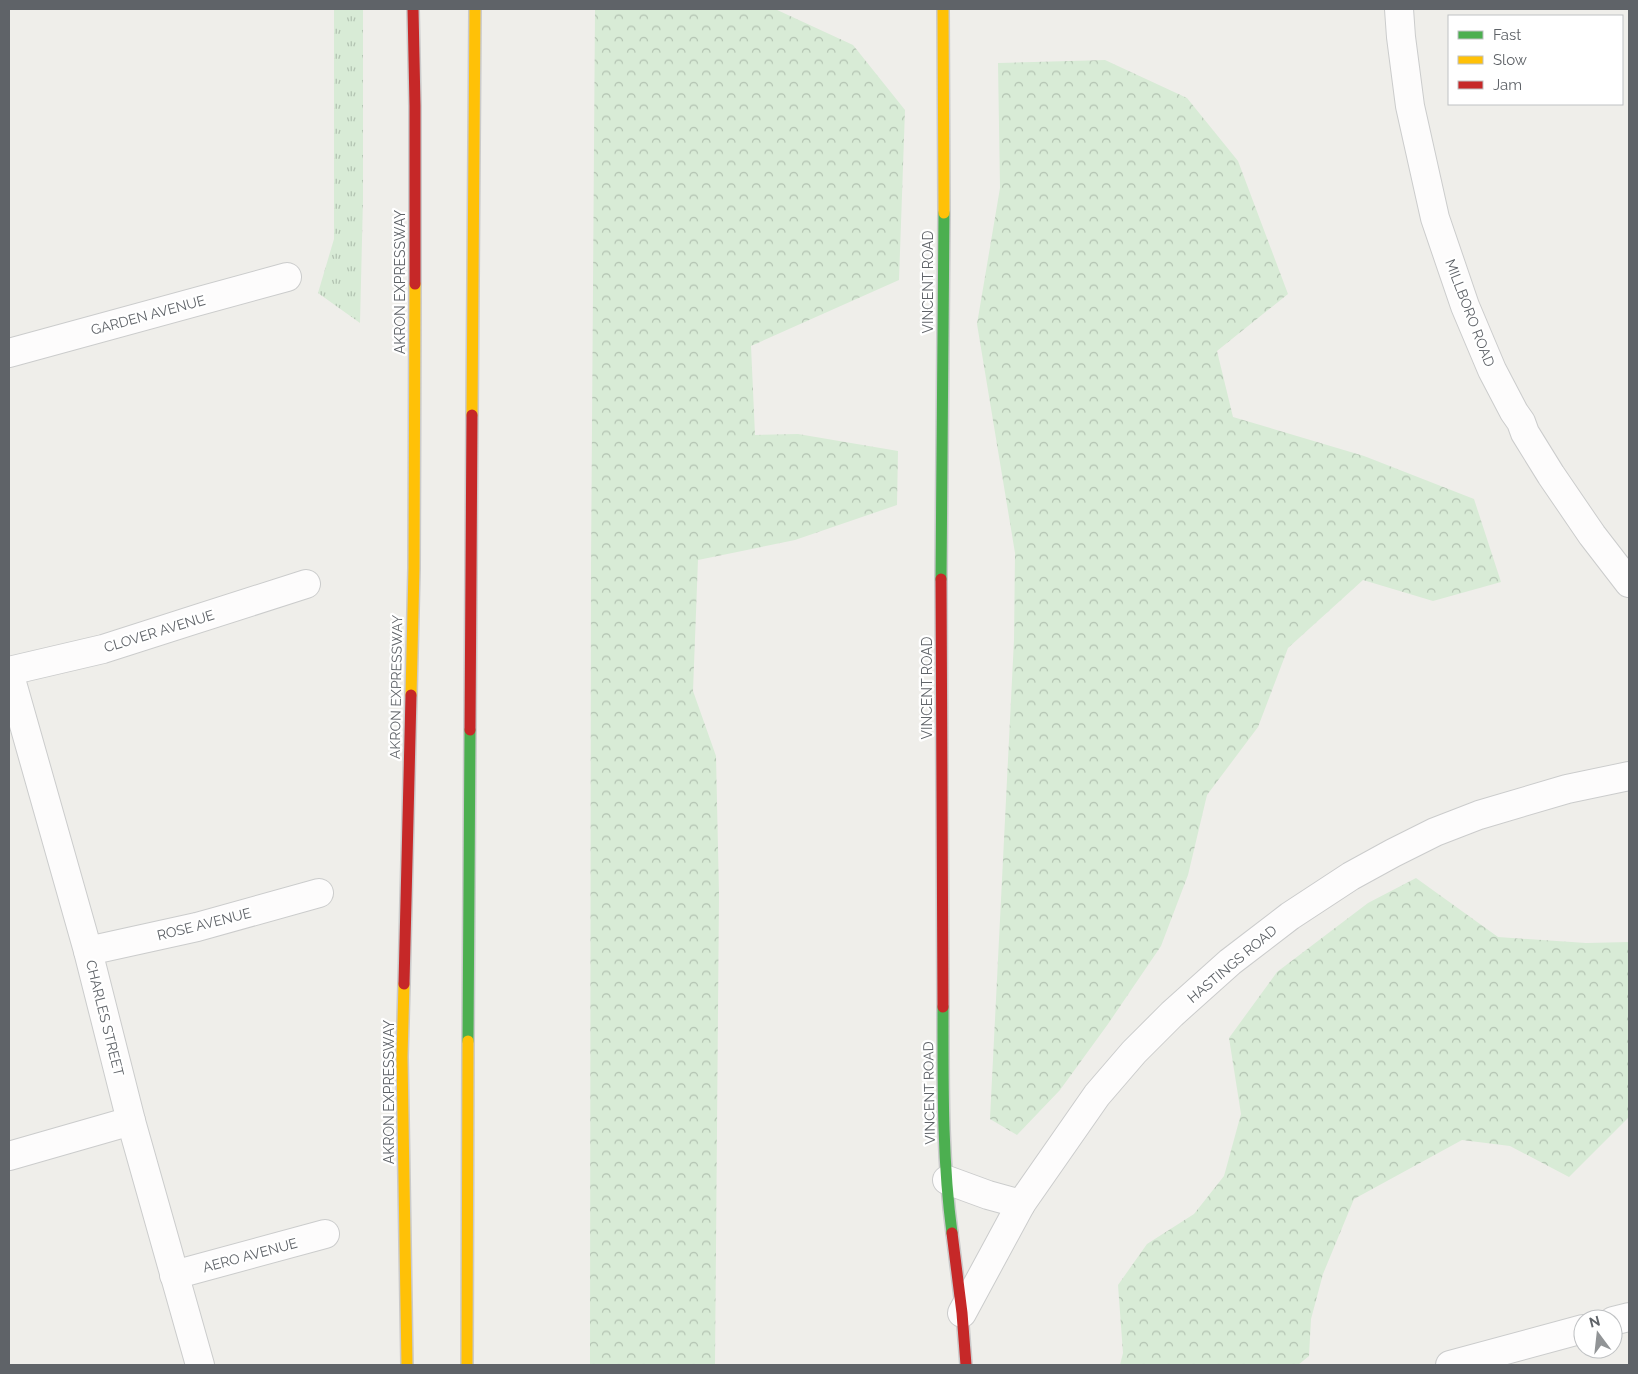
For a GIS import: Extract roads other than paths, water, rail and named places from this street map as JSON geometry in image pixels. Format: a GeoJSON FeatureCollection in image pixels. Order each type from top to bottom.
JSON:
{"type":"FeatureCollection","features":[{"type":"Feature","properties":{"kind":"main road","name":"AKRON EXPRESSWAY"},"geometry":{"type":"LineString","coordinates":[[407,1365],[402,1057],[414,568],[414,9]]}},
{"type":"Feature","properties":{"kind":"main road"},"geometry":{"type":"LineString","coordinates":[[467,1365],[475,9]]}},
{"type":"Feature","properties":{"kind":"main road","name":"VINCENT ROAD"},"geometry":{"type":"LineString","coordinates":[[943,9],[944,187],[941,558],[943,1106],[947,1180],[966,1365]]}},
{"type":"Feature","properties":{"kind":"street","name":"MILLBORO ROAD"},"geometry":{"type":"LineString","coordinates":[[1399,9],[1410,106],[1414,124],[1435,218],[1465,306],[1492,370],[1521,422],[1525,433],[1592,535],[1629,583]]}},
{"type":"Feature","properties":{"kind":"street","name":"GARDEN AVENUE"},"geometry":{"type":"LineString","coordinates":[[9,352],[287,276]]}},
{"type":"Feature","properties":{"kind":"street","name":"CLOVER AVENUE"},"geometry":{"type":"LineString","coordinates":[[9,671],[104,649],[306,584]]}},
{"type":"Feature","properties":{"kind":"street","name":"CHARLES STREET"},"geometry":{"type":"LineString","coordinates":[[9,671],[19,751],[88,951],[131,1121],[200,1365]]}},
{"type":"Feature","properties":{"kind":"street","name":"HASTINGS ROAD"},"geometry":{"type":"LineString","coordinates":[[962,1313],[1021,1204],[1098,1095],[1134,1052],[1172,1014],[1230,962],[1290,916],[1351,876],[1435,832],[1479,815],[1567,789],[1629,776]]}},
{"type":"Feature","properties":{"kind":"street","name":"ROSE AVENUE"},"geometry":{"type":"LineString","coordinates":[[88,951],[197,927],[319,893]]}},
{"type":"Feature","properties":{"kind":"street"},"geometry":{"type":"LineString","coordinates":[[9,1156],[131,1121]]}},
{"type":"Feature","properties":{"kind":"street"},"geometry":{"type":"LineString","coordinates":[[947,1180],[988,1195],[1021,1204]]}},
{"type":"Feature","properties":{"kind":"street","name":"AERO AVENUE"},"geometry":{"type":"LineString","coordinates":[[174,1275],[325,1234]]}},
{"type":"Feature","properties":{"kind":"street"},"geometry":{"type":"LineString","coordinates":[[1450,1365],[1573,1332]]}}]}
